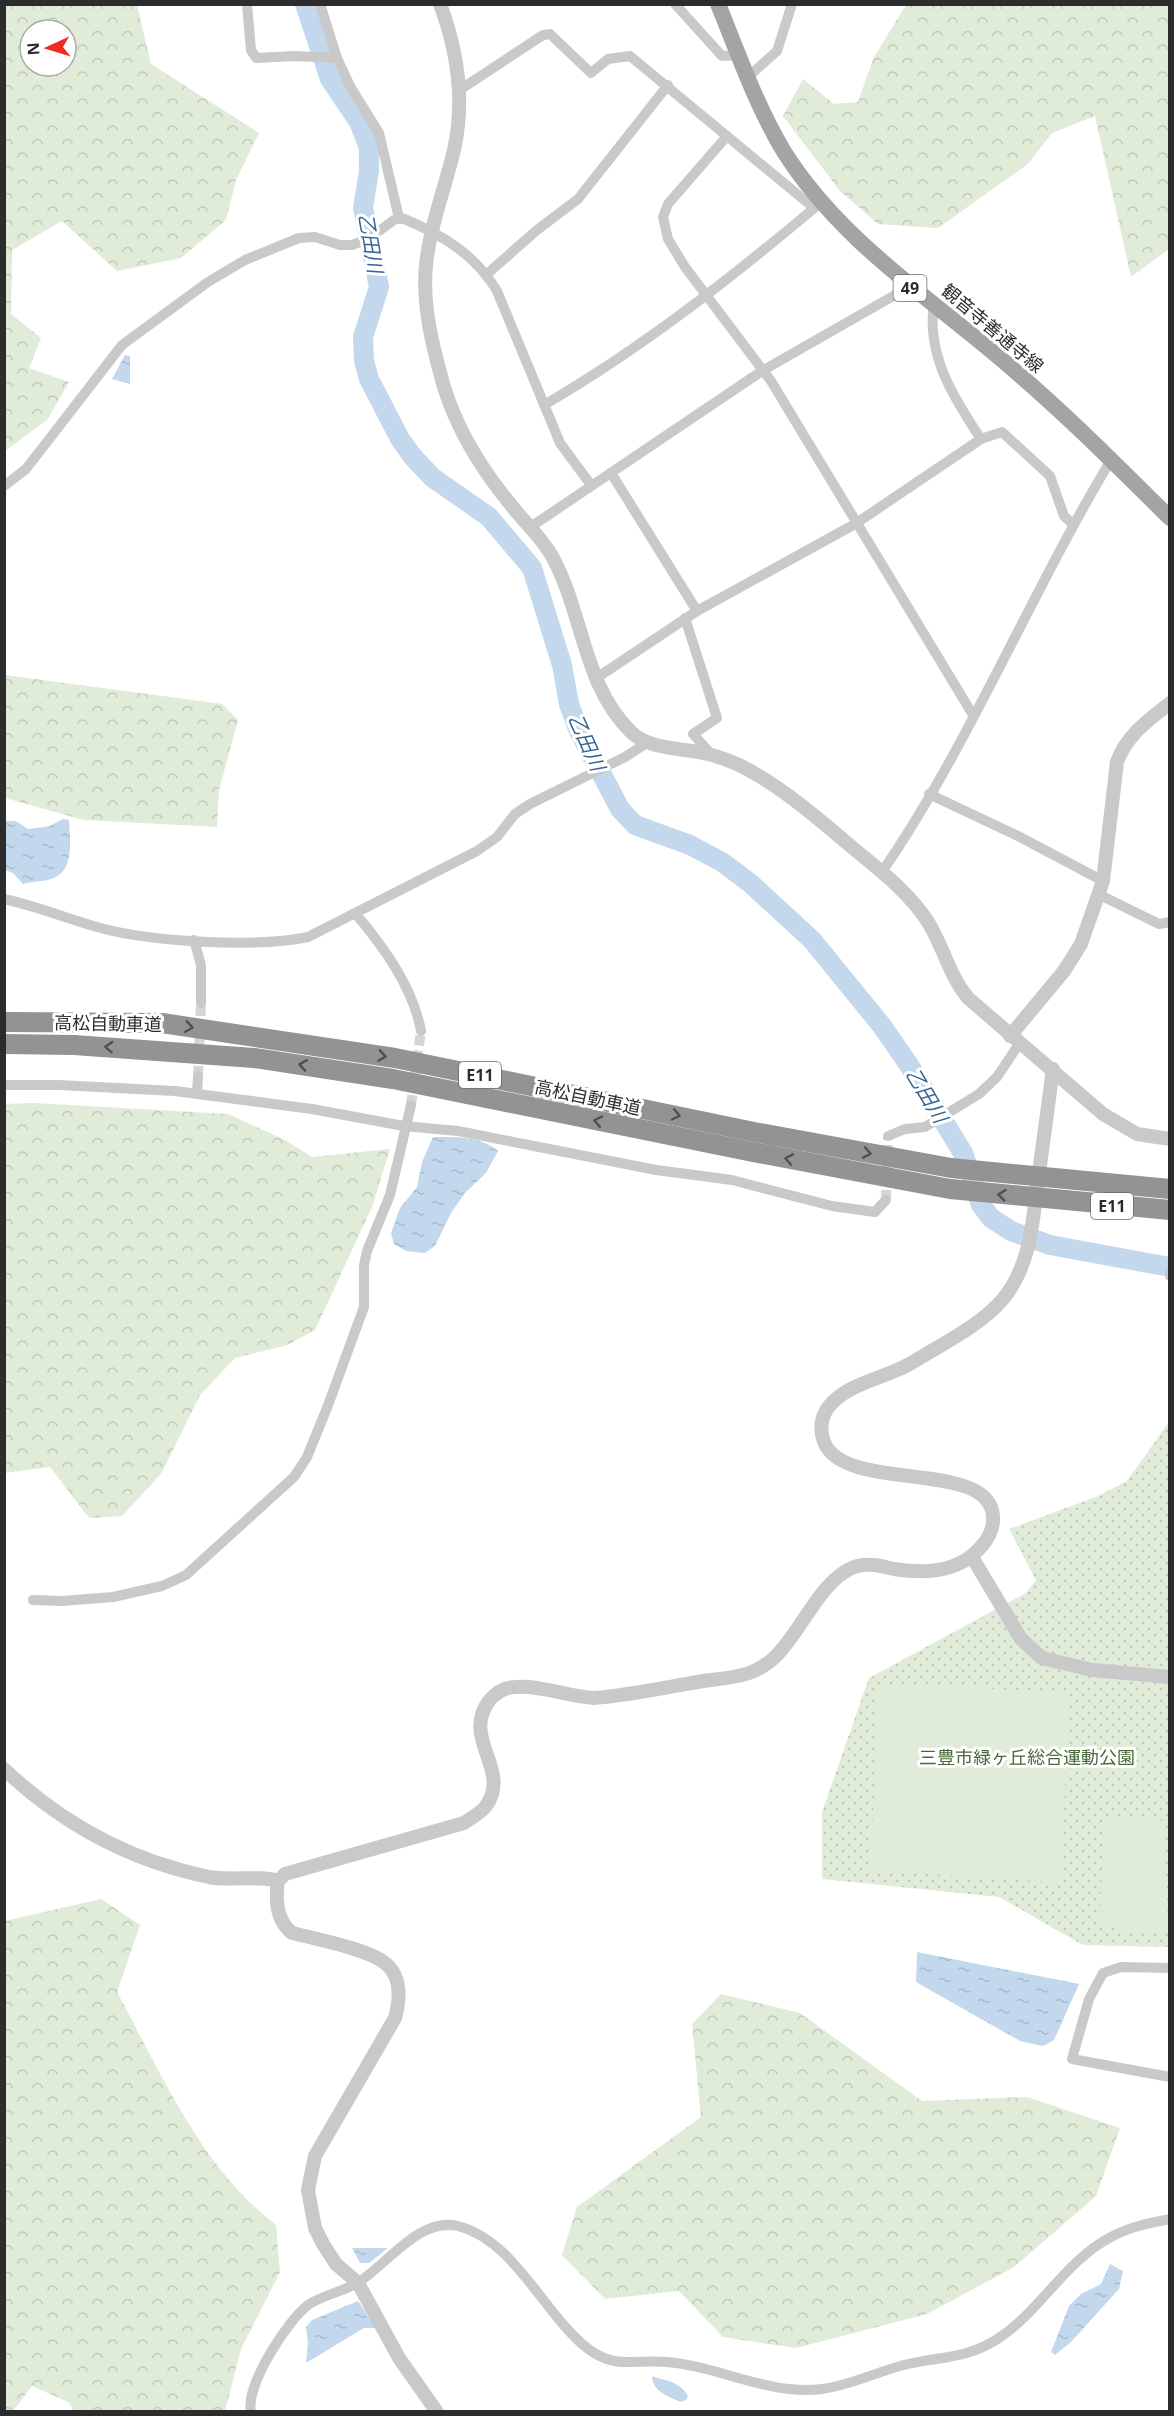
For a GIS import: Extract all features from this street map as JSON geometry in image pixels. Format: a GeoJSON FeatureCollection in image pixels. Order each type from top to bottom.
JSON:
{"type":"FeatureCollection","features":[{"type":"Feature","properties":{"kind":"highway","name":"高松自動車道"},"geometry":{"type":"LineString","coordinates":[[4,1022],[162,1023],[395,1058],[754,1132],[951,1168],[1170,1189]]}},
{"type":"Feature","properties":{"kind":"highway","name":"高松自動車道"},"geometry":{"type":"LineString","coordinates":[[4,1044],[74,1045],[254,1058],[370,1075],[950,1189],[1055,1201],[1170,1210]]}},
{"type":"Feature","properties":{"kind":"main road","name":"観音寺善通寺線"},"geometry":{"type":"LineString","coordinates":[[718,4],[748,76],[784,150],[818,205],[909,287],[934,302],[1017,372],[1170,518]]}},
{"type":"Feature","properties":{"kind":"street"},"geometry":{"type":"LineString","coordinates":[[247,4],[251,50],[256,58],[294,56],[337,58]]}},
{"type":"Feature","properties":{"kind":"street"},"geometry":{"type":"LineString","coordinates":[[320,4],[337,58],[351,88],[379,133],[399,218]]}},
{"type":"Feature","properties":{"kind":"street"},"geometry":{"type":"LineString","coordinates":[[440,4],[461,89],[454,148],[432,234],[425,282],[429,325],[453,414],[490,480],[553,558],[573,602],[595,679],[616,715],[634,735],[648,742],[712,755],[751,770],[794,799],[882,872],[913,902],[929,923],[957,984],[968,998],[1015,1040],[1053,1069],[1085,1100],[1125,1128],[1137,1134],[1170,1139]]}},
{"type":"Feature","properties":{"kind":"street"},"geometry":{"type":"LineString","coordinates":[[675,4],[722,56],[740,55]]}},
{"type":"Feature","properties":{"kind":"street"},"geometry":{"type":"LineString","coordinates":[[748,76],[777,51],[792,4]]}},
{"type":"Feature","properties":{"kind":"street"},"geometry":{"type":"LineString","coordinates":[[461,89],[543,35],[550,34],[589,72],[608,59],[630,56],[668,85],[727,136],[818,205],[707,295],[600,373],[544,405]]}},
{"type":"Feature","properties":{"kind":"street"},"geometry":{"type":"LineString","coordinates":[[487,274],[537,230],[578,199],[668,85]]}},
{"type":"Feature","properties":{"kind":"street"},"geometry":{"type":"LineString","coordinates":[[727,136],[669,204],[663,217],[668,239],[771,381],[855,524],[973,715]]}},
{"type":"Feature","properties":{"kind":"street"},"geometry":{"type":"LineString","coordinates":[[399,218],[462,249],[487,274],[497,291],[560,443],[591,485]]}},
{"type":"Feature","properties":{"kind":"street"},"geometry":{"type":"LineString","coordinates":[[4,486],[26,469],[122,345],[179,306],[208,282],[245,260],[299,238],[315,237],[352,245],[368,240],[399,218]]}},
{"type":"Feature","properties":{"kind":"street"},"geometry":{"type":"LineString","coordinates":[[529,528],[762,371],[909,287]]}},
{"type":"Feature","properties":{"kind":"street"},"geometry":{"type":"LineString","coordinates":[[934,302],[931,323],[939,366],[954,398],[981,439]]}},
{"type":"Feature","properties":{"kind":"street"},"geometry":{"type":"LineString","coordinates":[[595,679],[697,611],[855,524],[981,439],[1002,432],[1050,476],[1064,516],[1074,525]]}},
{"type":"Feature","properties":{"kind":"street"},"geometry":{"type":"LineString","coordinates":[[882,872],[973,715],[1111,460]]}},
{"type":"Feature","properties":{"kind":"street"},"geometry":{"type":"LineString","coordinates":[[611,473],[697,611]]}},
{"type":"Feature","properties":{"kind":"street"},"geometry":{"type":"LineString","coordinates":[[686,618],[717,718],[693,734],[712,755]]}},
{"type":"Feature","properties":{"kind":"street"},"geometry":{"type":"LineString","coordinates":[[888,1137],[905,1129],[925,1127],[979,1094],[997,1077],[1015,1040],[1081,944],[1100,887],[1112,786],[1122,748],[1137,728],[1170,703]]}},
{"type":"Feature","properties":{"kind":"street"},"geometry":{"type":"LineString","coordinates":[[4,899],[99,928],[194,940],[289,941],[308,937],[477,851],[497,837],[515,814],[530,804],[625,757],[648,742]]}},
{"type":"Feature","properties":{"kind":"street"},"geometry":{"type":"LineString","coordinates":[[929,794],[1020,837],[1159,924],[1170,922]]}},
{"type":"Feature","properties":{"kind":"street"},"geometry":{"type":"LineString","coordinates":[[355,913],[378,942],[413,1000],[421,1031]]}},
{"type":"Feature","properties":{"kind":"street"},"geometry":{"type":"LineString","coordinates":[[194,940],[201,965],[201,1002]]}},
{"type":"Feature","properties":{"kind":"street"},"geometry":{"type":"LineString","coordinates":[[437,2412],[399,2358],[358,2283],[336,2264],[315,2228],[308,2190],[315,2156],[388,2033],[399,2004],[398,1984],[386,1963],[286,1928],[277,1907],[278,1881],[285,1874],[464,1823],[486,1807],[492,1793],[492,1764],[483,1746],[479,1724],[483,1709],[501,1690],[516,1687],[532,1688],[573,1697],[594,1698],[748,1674],[773,1659],[833,1582],[855,1566],[871,1565],[915,1572],[930,1571],[965,1563],[972,1557],[991,1530],[993,1517],[990,1507],[981,1495],[966,1487],[947,1482],[852,1467],[836,1460],[827,1449],[821,1425],[826,1411],[835,1401],[851,1390],[906,1367],[988,1314],[1004,1298],[1030,1245],[1053,1069]]}},
{"type":"Feature","properties":{"kind":"street"},"geometry":{"type":"LineString","coordinates":[[197,1093],[198,1076]]}},
{"type":"Feature","properties":{"kind":"street"},"geometry":{"type":"LineString","coordinates":[[4,1085],[58,1085],[197,1093],[404,1126],[458,1131],[656,1170],[732,1180],[832,1206],[875,1212],[886,1200]]}},
{"type":"Feature","properties":{"kind":"street"},"geometry":{"type":"LineString","coordinates":[[33,1600],[61,1601],[113,1597],[162,1586],[186,1575],[294,1478],[307,1457],[327,1408],[364,1306],[367,1251],[390,1195],[404,1126],[411,1105]]}},
{"type":"Feature","properties":{"kind":"street"},"geometry":{"type":"LineString","coordinates":[[972,1557],[1021,1639],[1042,1658],[1092,1670],[1170,1677]]}},
{"type":"Feature","properties":{"kind":"street"},"geometry":{"type":"LineString","coordinates":[[4,1768],[74,1825],[108,1844],[179,1871],[226,1880],[266,1878],[278,1881]]}},
{"type":"Feature","properties":{"kind":"street"},"geometry":{"type":"LineString","coordinates":[[1170,1968],[1121,1966],[1103,1973],[1089,1999],[1072,2059],[1170,2077]]}},
{"type":"Feature","properties":{"kind":"street"},"geometry":{"type":"LineString","coordinates":[[251,2412],[250,2406],[257,2377],[283,2333],[297,2315],[309,2304],[358,2283],[427,2229],[459,2226],[503,2250],[523,2277],[586,2348],[608,2361],[617,2363],[664,2361],[696,2365],[745,2380],[818,2390],[847,2385],[910,2364],[973,2353],[1025,2319],[1073,2265],[1109,2237],[1140,2225],[1170,2218]]}},
{"type":"Feature","properties":{"kind":"green space"},"geometry":{"type":"Polygon","coordinates":[[[5,4],[137,5],[151,64],[259,133],[236,180],[226,220],[181,258],[117,271],[62,221],[12,250],[11,314],[41,338],[29,368],[69,382],[47,420],[5,451],[5,4]]]}},
{"type":"Feature","properties":{"kind":"green space"},"geometry":{"type":"Polygon","coordinates":[[[906,5],[1169,5],[1169,249],[1131,277],[1095,116],[1052,133],[1028,164],[938,228],[878,224],[840,191],[783,116],[803,79],[834,104],[858,102],[874,57],[906,5]]]}},
{"type":"Feature","properties":{"kind":"green space"},"geometry":{"type":"Polygon","coordinates":[[[5,675],[222,704],[238,720],[219,790],[217,827],[84,820],[5,798],[5,675]]]}},
{"type":"Feature","properties":{"kind":"green space"},"geometry":{"type":"Polygon","coordinates":[[[33,1103],[228,1114],[285,1140],[312,1157],[390,1149],[372,1207],[315,1330],[287,1345],[235,1358],[200,1395],[161,1474],[122,1516],[89,1518],[50,1467],[5,1473],[5,1104],[33,1103]]]}},
{"type":"Feature","properties":{"kind":"green space","name":"三豊市緑ヶ丘総合運動公園"},"geometry":{"type":"Polygon","coordinates":[[[1169,1422],[1169,1947],[1083,1945],[999,1897],[822,1879],[822,1812],[869,1678],[1026,1593],[1036,1580],[1009,1529],[1096,1497],[1127,1481],[1169,1422]]]}},
{"type":"Feature","properties":{"kind":"green space"},"geometry":{"type":"Polygon","coordinates":[[[878,1684],[1068,1692],[1062,1883],[871,1870],[878,1684]]]}},
{"type":"Feature","properties":{"kind":"green space"},"geometry":{"type":"Polygon","coordinates":[[[1104,1818],[1165,1821],[1168,1933],[1128,1933],[1100,1921],[1104,1818]]]}},
{"type":"Feature","properties":{"kind":"green space"},"geometry":{"type":"Polygon","coordinates":[[[101,1899],[140,1925],[117,1992],[167,2086],[204,2148],[249,2202],[276,2225],[280,2272],[241,2349],[225,2411],[74,2411],[68,2402],[32,2386],[13,2411],[5,2411],[5,1921],[101,1899]]]}},
{"type":"Feature","properties":{"kind":"green space"},"geometry":{"type":"Polygon","coordinates":[[[721,1994],[800,2013],[922,2101],[1027,2097],[1120,2128],[1096,2196],[1014,2267],[927,2314],[796,2348],[723,2337],[679,2291],[605,2299],[562,2255],[577,2207],[701,2117],[692,2024],[721,1994]]]}},
{"type":"Feature","properties":{"kind":"water"},"geometry":{"type":"Polygon","coordinates":[[[125,355],[130,356],[130,384],[112,379],[125,355]]]}},
{"type":"Feature","properties":{"kind":"water"},"geometry":{"type":"Polygon","coordinates":[[[63,819],[69,820],[70,846],[68,863],[59,875],[48,880],[23,884],[13,873],[5,870],[5,821],[16,821],[28,829],[50,826],[63,819]]]}},
{"type":"Feature","properties":{"kind":"water"},"geometry":{"type":"Polygon","coordinates":[[[433,1137],[459,1137],[476,1140],[498,1151],[486,1173],[465,1193],[451,1213],[435,1246],[425,1253],[406,1251],[394,1244],[391,1233],[400,1208],[417,1187],[422,1162],[433,1137]]]}},
{"type":"Feature","properties":{"kind":"water"},"geometry":{"type":"Polygon","coordinates":[[[917,1952],[1079,1984],[1054,2040],[1043,2046],[1020,2041],[916,1982],[917,1952]]]}},
{"type":"Feature","properties":{"kind":"water"},"geometry":{"type":"Polygon","coordinates":[[[352,2248],[388,2248],[369,2263],[360,2263],[352,2248]]]}},
{"type":"Feature","properties":{"kind":"water"},"geometry":{"type":"Polygon","coordinates":[[[1110,2264],[1123,2271],[1119,2289],[1071,2342],[1055,2355],[1051,2352],[1069,2306],[1081,2294],[1101,2284],[1110,2264]]]}},
{"type":"Feature","properties":{"kind":"water"},"geometry":{"type":"Polygon","coordinates":[[[358,2301],[376,2328],[364,2328],[306,2363],[308,2343],[306,2327],[312,2320],[358,2301]]]}},
{"type":"Feature","properties":{"kind":"water"},"geometry":{"type":"Polygon","coordinates":[[[652,2376],[681,2387],[688,2396],[686,2400],[681,2402],[662,2393],[655,2386],[652,2376]]]}},
{"type":"Feature","properties":{"kind":"waterway","name":"乙田川"},"geometry":{"type":"LineString","coordinates":[[305,4],[330,79],[359,122],[369,148],[369,171],[363,208],[379,287],[363,337],[364,361],[369,379],[400,439],[413,457],[433,478],[489,517],[532,568],[562,665],[569,704],[578,729],[620,809],[635,825],[690,845],[722,862],[750,883],[812,940],[882,1026],[909,1065],[963,1153],[981,1205],[991,1218],[1011,1231],[1050,1245],[1170,1267]]}},
{"type":"Feature","properties":{"kind":"tunnel"},"geometry":{"type":"LineString","coordinates":[[198,1076],[201,1003]]}},
{"type":"Feature","properties":{"kind":"tunnel"},"geometry":{"type":"LineString","coordinates":[[411,1105],[421,1031]]}},
{"type":"Feature","properties":{"kind":"tunnel"},"geometry":{"type":"LineString","coordinates":[[886,1200],[888,1136]]}}]}
